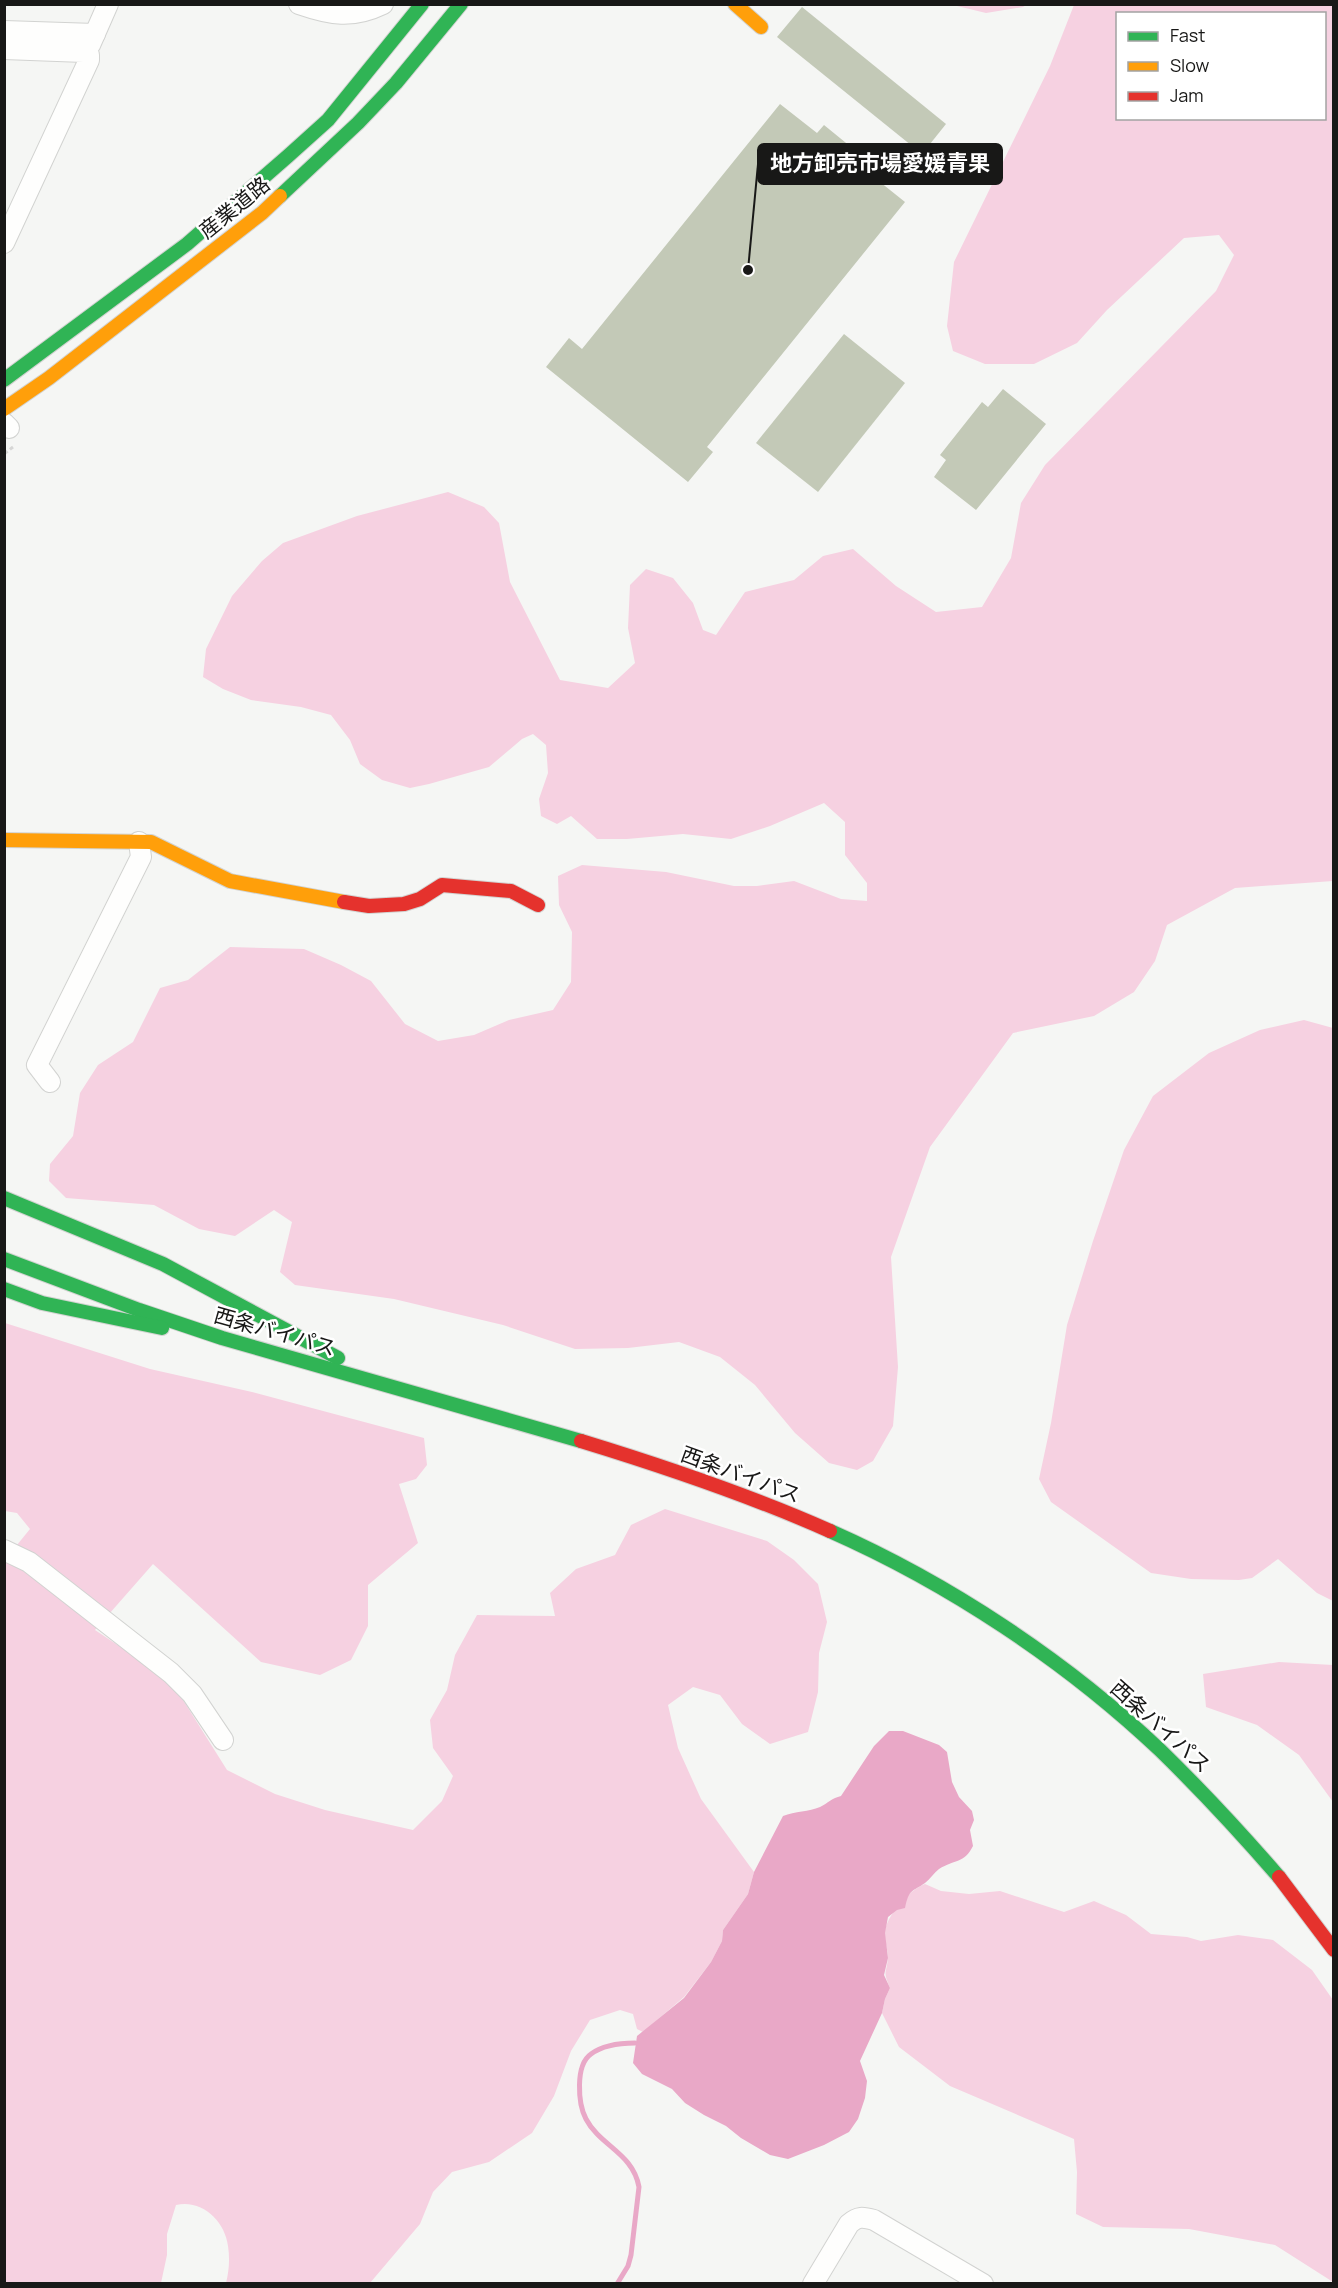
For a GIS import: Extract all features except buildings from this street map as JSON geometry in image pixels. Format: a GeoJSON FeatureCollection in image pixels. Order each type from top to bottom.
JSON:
{"type":"FeatureCollection","features":[{"type":"Feature","properties":{"kind":"main road","name":"産業道路"},"geometry":{"type":"LineString","coordinates":[[6,420],[49,378],[261,213],[358,123],[396,83],[460,4]]}},
{"type":"Feature","properties":{"kind":"main road"},"geometry":{"type":"LineString","coordinates":[[735,4],[761,27]]}},
{"type":"Feature","properties":{"kind":"main road","name":"産業道路"},"geometry":{"type":"LineString","coordinates":[[4,380],[187,244],[288,156],[328,120],[417,12]]}},
{"type":"Feature","properties":{"kind":"main road"},"geometry":{"type":"LineString","coordinates":[[4,840],[151,842],[230,881],[369,906],[386,906],[420,899],[442,885],[510,891],[538,904]]}},
{"type":"Feature","properties":{"kind":"main road"},"geometry":{"type":"LineString","coordinates":[[4,1198],[163,1264],[200,1282],[392,1387]]}},
{"type":"Feature","properties":{"kind":"main road","name":"西条バイパス"},"geometry":{"type":"LineString","coordinates":[[4,1259],[93,1294],[221,1338],[617,1452],[710,1482],[856,1543],[941,1589],[1007,1629],[1073,1677],[1129,1722],[1183,1771],[1252,1845],[1334,1950]]}},
{"type":"Feature","properties":{"kind":"main road"},"geometry":{"type":"LineString","coordinates":[[4,1289],[42,1303],[119,1321],[221,1338]]}},
{"type":"Feature","properties":{"kind":"street"},"geometry":{"type":"LineString","coordinates":[[86,53],[108,4]]}},
{"type":"Feature","properties":{"kind":"street"},"geometry":{"type":"LineString","coordinates":[[299,4],[340,15],[366,12],[383,4]]}},
{"type":"Feature","properties":{"kind":"street"},"geometry":{"type":"LineString","coordinates":[[389,4],[417,12]]}},
{"type":"Feature","properties":{"kind":"street"},"geometry":{"type":"LineString","coordinates":[[4,31],[95,33]]}},
{"type":"Feature","properties":{"kind":"street"},"geometry":{"type":"LineString","coordinates":[[4,49],[86,53]]}},
{"type":"Feature","properties":{"kind":"street"},"geometry":{"type":"LineString","coordinates":[[4,243],[89,60],[89,55],[86,53]]}},
{"type":"Feature","properties":{"kind":"street"},"geometry":{"type":"LineString","coordinates":[[50,1082],[37,1065],[141,857],[139,842]]}},
{"type":"Feature","properties":{"kind":"street"},"geometry":{"type":"LineString","coordinates":[[4,1550],[29,1562],[171,1672],[192,1694],[223,1740]]}},
{"type":"Feature","properties":{"kind":"street"},"geometry":{"type":"LineString","coordinates":[[813,2283],[849,2223],[856,2218],[864,2217],[874,2220],[983,2283]]}},
{"type":"Feature","properties":{"kind":"shaded area"},"geometry":{"type":"Polygon","coordinates":[[[1026,4],[1023,7],[986,13],[953,5],[1026,4]]]}},
{"type":"Feature","properties":{"kind":"shaded area"},"geometry":{"type":"Polygon","coordinates":[[[1074,5],[1333,5],[1333,881],[1235,888],[1167,925],[1155,961],[1134,992],[1094,1016],[1013,1033],[930,1147],[891,1257],[898,1367],[893,1426],[873,1461],[857,1470],[829,1463],[795,1433],[755,1385],[720,1357],[679,1342],[628,1348],[575,1349],[503,1325],[394,1299],[295,1285],[280,1272],[292,1222],[274,1210],[235,1236],[199,1229],[154,1205],[66,1198],[49,1181],[50,1164],[73,1136],[80,1093],[98,1065],[133,1042],[160,988],[188,980],[230,947],[304,949],[341,965],[371,981],[405,1024],[438,1041],[474,1035],[509,1020],[553,1010],[571,982],[572,932],[559,905],[558,876],[582,865],[666,872],[734,886],[757,886],[794,881],[841,899],[867,901],[867,883],[845,855],[845,822],[824,803],[770,826],[731,839],[683,834],[597,839],[571,816],[557,824],[541,816],[539,799],[548,773],[546,745],[533,734],[522,739],[489,767],[410,788],[382,780],[360,764],[350,740],[331,715],[301,707],[251,700],[223,689],[203,677],[206,649],[232,596],[262,561],[283,543],[357,516],[448,492],[484,507],[499,523],[510,582],[560,680],[608,688],[635,663],[628,628],[630,585],[646,569],[673,578],[693,603],[703,630],[716,635],[745,592],[794,580],[823,556],[853,549],[896,586],[936,612],[982,607],[1011,558],[1021,503],[1045,465],[1216,291],[1234,255],[1219,235],[1184,238],[1107,310],[1077,343],[1034,364],[985,364],[953,351],[947,326],[954,262],[1050,66],[1074,5]]]}},
{"type":"Feature","properties":{"kind":"shaded area"},"geometry":{"type":"Polygon","coordinates":[[[1304,1020],[1333,1028],[1333,1601],[1317,1593],[1278,1559],[1252,1578],[1239,1580],[1191,1579],[1151,1573],[1051,1502],[1039,1479],[1067,1325],[1124,1150],[1153,1096],[1209,1053],[1260,1030],[1304,1020]]]}},
{"type":"Feature","properties":{"kind":"shaded area"},"geometry":{"type":"Polygon","coordinates":[[[5,1323],[150,1369],[252,1392],[424,1438],[427,1465],[416,1479],[399,1484],[418,1543],[368,1585],[368,1626],[351,1660],[320,1675],[261,1662],[153,1564],[95,1630],[166,1682],[183,1700],[227,1770],[275,1794],[325,1810],[413,1830],[442,1801],[453,1776],[433,1748],[430,1720],[447,1690],[455,1655],[477,1615],[555,1616],[550,1593],[576,1569],[615,1555],[631,1525],[665,1509],[767,1541],[794,1560],[818,1584],[827,1622],[819,1653],[818,1692],[808,1732],[770,1744],[742,1724],[720,1695],[693,1687],[668,1705],[678,1748],[701,1799],[754,1872],[748,1894],[723,1930],[722,1941],[711,1962],[684,1997],[643,2032],[637,2029],[633,2014],[620,2010],[590,2020],[571,2051],[554,2096],[532,2133],[489,2162],[452,2172],[433,2192],[420,2224],[370,2283],[226,2283],[229,2256],[222,2228],[211,2214],[195,2205],[186,2204],[176,2205],[167,2234],[167,2255],[161,2283],[5,2283],[4,1561],[30,1529],[17,1513],[5,1511],[5,1323]]]}},
{"type":"Feature","properties":{"kind":"shaded area"},"geometry":{"type":"Polygon","coordinates":[[[1279,1662],[1333,1665],[1333,1802],[1299,1755],[1257,1725],[1206,1707],[1203,1674],[1279,1662]]]}},
{"type":"Feature","properties":{"kind":"shaded area"},"geometry":{"type":"Polygon","coordinates":[[[889,1731],[903,1731],[939,1745],[947,1752],[952,1782],[959,1797],[972,1811],[974,1820],[970,1830],[973,1846],[963,1859],[939,1869],[912,1892],[905,1908],[897,1910],[888,1917],[885,1933],[888,1958],[884,1975],[890,1988],[882,2013],[860,2061],[867,2081],[865,2098],[858,2119],[849,2132],[824,2145],[788,2159],[770,2155],[685,2103],[672,2089],[642,2074],[633,2063],[637,2036],[684,1998],[711,1962],[722,1941],[723,1930],[748,1894],[754,1872],[783,1816],[816,1809],[841,1796],[874,1746],[889,1731]]]}},
{"type":"Feature","properties":{"kind":"shaded area"},"geometry":{"type":"Polygon","coordinates":[[[925,1884],[941,1891],[969,1894],[1000,1891],[1064,1912],[1094,1901],[1126,1915],[1151,1934],[1187,1937],[1201,1941],[1238,1935],[1273,1940],[1312,1970],[1333,2000],[1333,2282],[1275,2245],[1189,2229],[1103,2227],[1076,2214],[1077,2172],[1074,2139],[950,2086],[899,2047],[882,2013],[890,1988],[886,1974],[888,1957],[885,1933],[889,1919],[899,1904],[925,1884]]]}},
{"type":"Feature","properties":{"kind":"waterway"},"geometry":{"type":"LineString","coordinates":[[617,2284],[628,2266],[631,2255],[639,2187],[636,2175],[630,2166],[599,2136],[586,2119],[581,2104],[580,2075],[586,2059],[601,2048],[635,2043]]}},
{"type":"Feature","properties":{"kind":"traffic: fast"},"geometry":{"type":"LineString","coordinates":[[4,380],[187,244],[288,156],[328,120],[422,4]]}},
{"type":"Feature","properties":{"kind":"traffic: fast"},"geometry":{"type":"LineString","coordinates":[[280,196],[358,123],[396,83],[461,4]]}},
{"type":"Feature","properties":{"kind":"traffic: fast"},"geometry":{"type":"LineString","coordinates":[[4,1198],[163,1264],[338,1358]]}},
{"type":"Feature","properties":{"kind":"traffic: fast"},"geometry":{"type":"LineString","coordinates":[[4,1259],[139,1310],[222,1338],[581,1441]]}},
{"type":"Feature","properties":{"kind":"traffic: fast"},"geometry":{"type":"LineString","coordinates":[[4,1289],[42,1303],[162,1328]]}},
{"type":"Feature","properties":{"kind":"traffic: fast"},"geometry":{"type":"LineString","coordinates":[[830,1531],[918,1575],[1004,1627],[1045,1655],[1124,1717],[1176,1765],[1279,1877]]}},
{"type":"Feature","properties":{"kind":"traffic: slow"},"geometry":{"type":"LineString","coordinates":[[735,4],[761,27]]}},
{"type":"Feature","properties":{"kind":"traffic: slow"},"geometry":{"type":"LineString","coordinates":[[4,409],[49,378],[262,213],[280,196]]}},
{"type":"Feature","properties":{"kind":"traffic: slow"},"geometry":{"type":"LineString","coordinates":[[4,840],[151,842],[230,881],[344,902]]}},
{"type":"Feature","properties":{"kind":"traffic: jam"},"geometry":{"type":"LineString","coordinates":[[344,902],[369,906],[404,904],[420,899],[442,885],[511,891],[538,905]]}},
{"type":"Feature","properties":{"kind":"traffic: jam"},"geometry":{"type":"LineString","coordinates":[[581,1441],[707,1482],[830,1531]]}},
{"type":"Feature","properties":{"kind":"traffic: jam"},"geometry":{"type":"LineString","coordinates":[[1279,1877],[1334,1950]]}},
{"type":"Feature","properties":{"kind":"place","name":"地方卸売市場愛媛青果"},"geometry":{"type":"Point","coordinates":[748,270]}}]}
